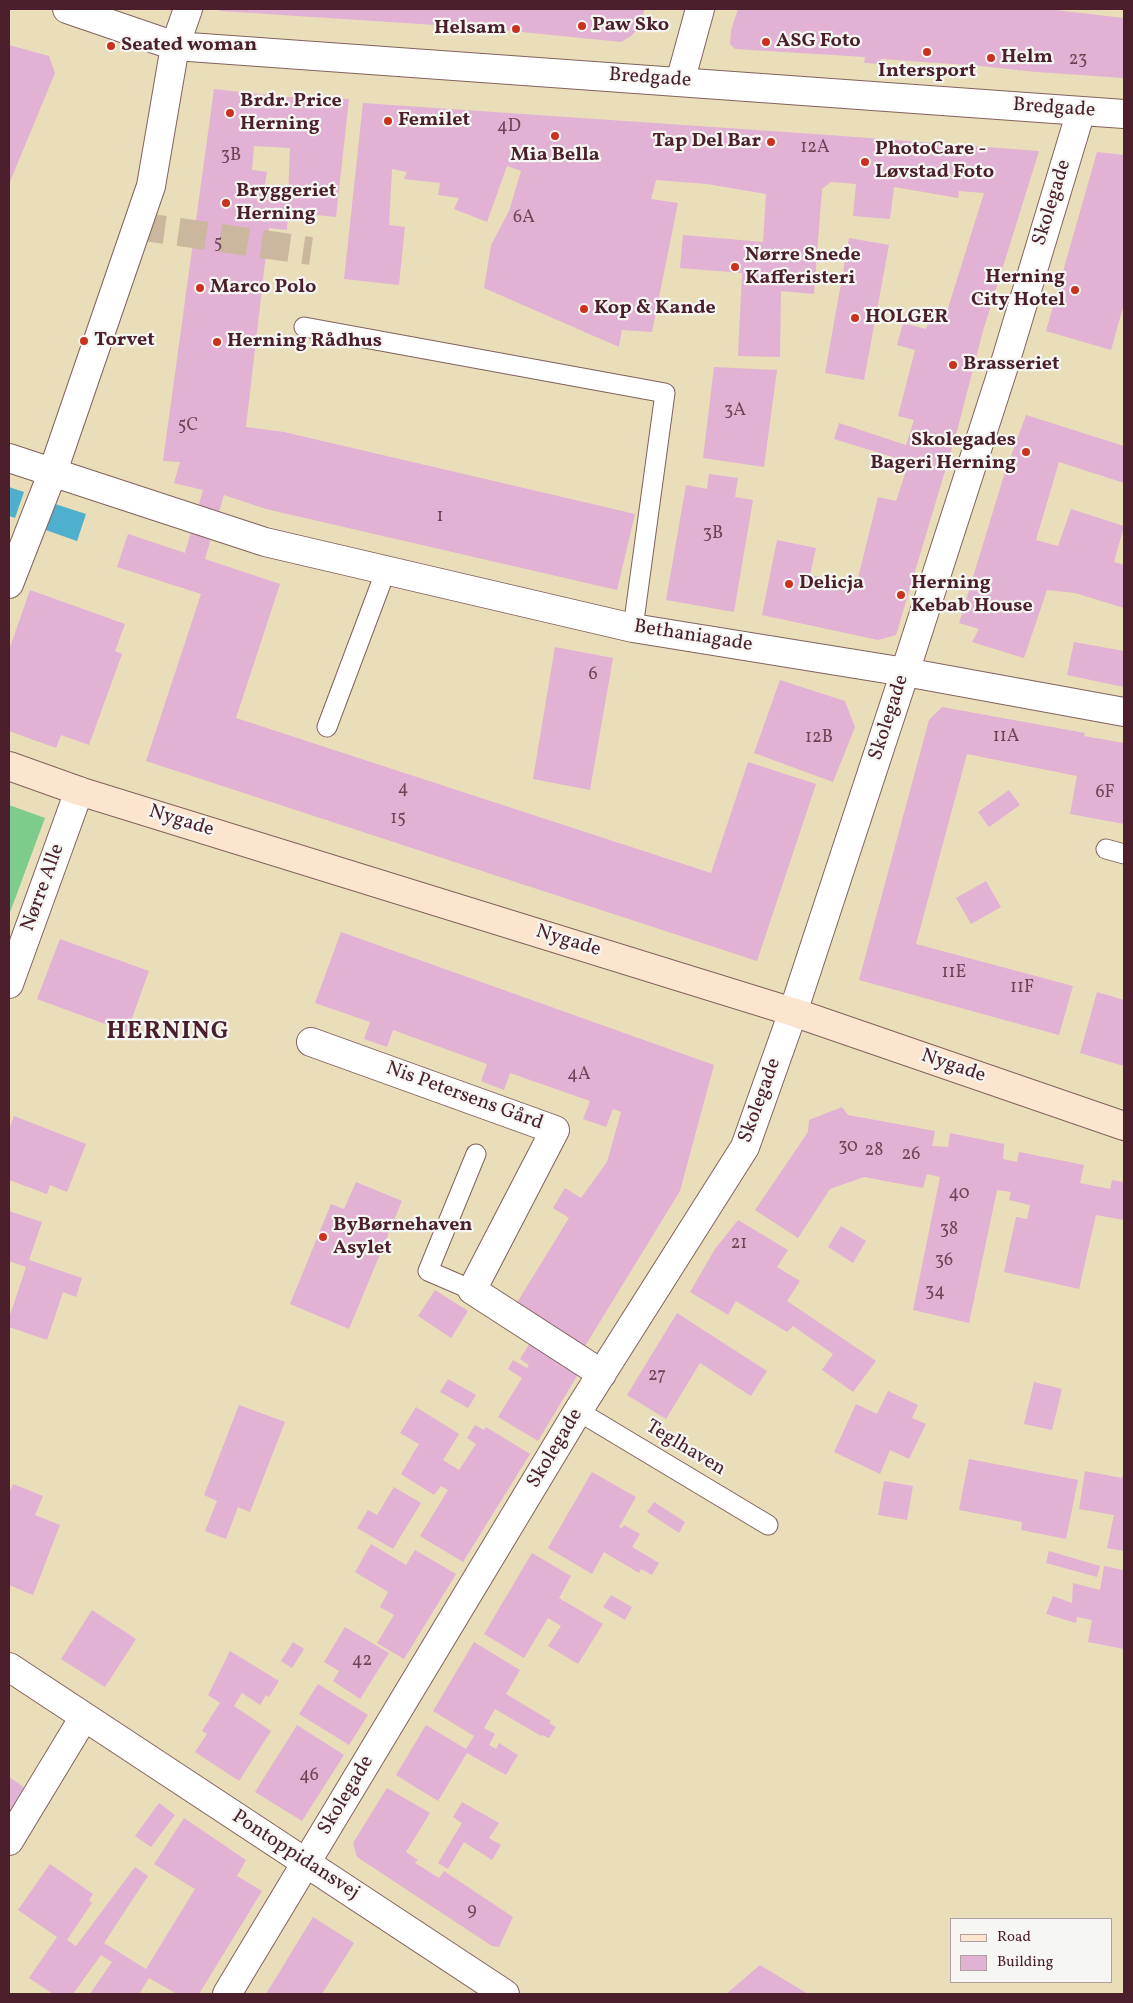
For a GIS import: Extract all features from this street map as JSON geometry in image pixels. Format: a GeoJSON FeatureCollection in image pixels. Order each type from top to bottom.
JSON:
{"type":"FeatureCollection","features":[{"type":"Feature","properties":{"kind":"main road","name":"Nygade"},"geometry":{"type":"LineString","coordinates":[[9,766],[79,791],[793,1012],[1124,1126]]}},
{"type":"Feature","properties":{"kind":"street","name":"Bredgade"},"geometry":{"type":"LineString","coordinates":[[66,9],[175,46],[1124,114]]}},
{"type":"Feature","properties":{"kind":"street"},"geometry":{"type":"LineString","coordinates":[[9,584],[52,474],[151,186],[175,46],[188,9]]}},
{"type":"Feature","properties":{"kind":"street"},"geometry":{"type":"LineString","coordinates":[[680,82],[700,9]]}},
{"type":"Feature","properties":{"kind":"street","name":"Skolegade"},"geometry":{"type":"LineString","coordinates":[[227,1994],[578,1411],[745,1147],[793,1012],[905,672],[1005,363],[1081,110]]}},
{"type":"Feature","properties":{"kind":"street"},"geometry":{"type":"LineString","coordinates":[[9,458],[52,474]]}},
{"type":"Feature","properties":{"kind":"street","name":"Bethaniagade"},"geometry":{"type":"LineString","coordinates":[[52,474],[265,542],[633,628],[905,672],[1124,712]]}},
{"type":"Feature","properties":{"kind":"street","name":"Nørre Alle"},"geometry":{"type":"LineString","coordinates":[[9,984],[79,791]]}},
{"type":"Feature","properties":{"kind":"street","name":"Nis Petersens Gård"},"geometry":{"type":"LineString","coordinates":[[311,1042],[555,1130],[472,1290]]}},
{"type":"Feature","properties":{"kind":"street"},"geometry":{"type":"LineString","coordinates":[[472,1290],[602,1374]]}},
{"type":"Feature","properties":{"kind":"street","name":"Pontoppidansvej"},"geometry":{"type":"LineString","coordinates":[[9,1667],[505,1994]]}},
{"type":"Feature","properties":{"kind":"street"},"geometry":{"type":"LineString","coordinates":[[9,1840],[84,1717]]}},
{"type":"Feature","properties":{"kind":"lane"},"geometry":{"type":"LineString","coordinates":[[304,327],[665,393],[633,628]]}},
{"type":"Feature","properties":{"kind":"lane"},"geometry":{"type":"LineString","coordinates":[[327,727],[386,570]]}},
{"type":"Feature","properties":{"kind":"lane"},"geometry":{"type":"LineString","coordinates":[[1106,849],[1124,854]]}},
{"type":"Feature","properties":{"kind":"lane"},"geometry":{"type":"LineString","coordinates":[[472,1290],[428,1272],[476,1154]]}},
{"type":"Feature","properties":{"kind":"lane","name":"Teglhaven"},"geometry":{"type":"LineString","coordinates":[[578,1411],[768,1525]]}},
{"type":"Feature","properties":{"kind":"green space"},"geometry":{"type":"Polygon","coordinates":[[[9,805],[45,818],[9,915],[9,805]]]}},
{"type":"Feature","properties":{"kind":"water"},"geometry":{"type":"Polygon","coordinates":[[[9,487],[24,492],[15,518],[9,516],[9,487]]]}},
{"type":"Feature","properties":{"kind":"water"},"geometry":{"type":"Polygon","coordinates":[[[49,502],[86,514],[77,541],[40,528],[49,502]]]}},
{"type":"Feature","properties":{"kind":"building"},"geometry":{"type":"Polygon","coordinates":[[[219,9],[645,9],[637,30],[621,42],[482,28],[220,11],[219,9]]]}},
{"type":"Feature","properties":{"kind":"building"},"geometry":{"type":"Polygon","coordinates":[[[738,9],[1056,9],[1124,18],[1124,78],[881,59],[880,64],[864,63],[865,57],[735,49],[730,44],[731,30],[738,9]]]}},
{"type":"Feature","properties":{"kind":"building"},"geometry":{"type":"Polygon","coordinates":[[[9,45],[49,56],[55,73],[9,184],[9,45]]]}},
{"type":"Feature","properties":{"kind":"building"},"geometry":{"type":"Polygon","coordinates":[[[214,89],[286,97],[349,99],[336,217],[288,212],[287,230],[269,228],[246,427],[284,432],[635,514],[617,590],[266,509],[224,495],[205,559],[280,584],[236,718],[711,873],[748,762],[816,784],[757,961],[146,761],[201,594],[117,567],[128,534],[185,553],[203,490],[174,483],[180,462],[163,461],[214,89]],[[254,146],[252,170],[267,172],[263,195],[288,197],[290,148],[254,146]]]}},
{"type":"Feature","properties":{"kind":"building"},"geometry":{"type":"Polygon","coordinates":[[[363,103],[1039,151],[983,331],[957,431],[896,635],[878,640],[762,615],[777,540],[816,548],[810,575],[850,583],[857,582],[878,497],[896,501],[909,462],[834,439],[839,423],[906,445],[914,420],[898,416],[915,350],[897,345],[903,323],[926,329],[929,317],[944,321],[984,193],[959,191],[958,198],[894,187],[890,219],[853,216],[856,184],[831,182],[822,189],[814,294],[781,291],[780,357],[738,356],[742,273],[680,268],[683,235],[763,242],[766,194],[707,184],[656,180],[651,199],[678,203],[652,332],[622,330],[619,347],[484,288],[491,245],[509,211],[521,171],[507,166],[487,222],[454,209],[459,198],[438,195],[440,183],[404,179],[407,172],[392,169],[389,225],[405,227],[399,285],[344,279],[363,103]]]}},
{"type":"Feature","properties":{"kind":"building"},"geometry":{"type":"Polygon","coordinates":[[[1097,152],[1124,155],[1124,304],[1111,350],[1046,331],[1097,152]]]}},
{"type":"Feature","properties":{"kind":"building"},"geometry":{"type":"Polygon","coordinates":[[[849,238],[889,245],[864,380],[825,373],[849,238]]]}},
{"type":"Feature","properties":{"kind":"building"},"geometry":{"type":"Polygon","coordinates":[[[714,367],[777,370],[764,467],[703,458],[714,367]]]}},
{"type":"Feature","properties":{"kind":"building"},"geometry":{"type":"Polygon","coordinates":[[[1026,415],[1124,446],[1124,483],[1059,462],[1036,540],[1058,546],[1071,509],[1124,526],[1114,562],[1124,565],[1124,608],[1075,593],[1047,590],[1024,658],[972,642],[979,629],[959,623],[1005,472],[1026,415]]]}},
{"type":"Feature","properties":{"kind":"building"},"geometry":{"type":"Polygon","coordinates":[[[709,474],[738,478],[735,497],[753,500],[734,612],[666,600],[686,485],[707,489],[709,474]]]}},
{"type":"Feature","properties":{"kind":"building"},"geometry":{"type":"Polygon","coordinates":[[[30,590],[125,624],[115,651],[122,654],[89,745],[61,735],[56,748],[9,731],[9,650],[30,590]]]}},
{"type":"Feature","properties":{"kind":"building"},"geometry":{"type":"Polygon","coordinates":[[[1074,642],[1124,651],[1124,687],[1067,675],[1074,642]]]}},
{"type":"Feature","properties":{"kind":"building"},"geometry":{"type":"Polygon","coordinates":[[[555,647],[613,658],[590,790],[533,779],[555,647]]]}},
{"type":"Feature","properties":{"kind":"building"},"geometry":{"type":"Polygon","coordinates":[[[780,680],[845,701],[855,727],[833,782],[754,753],[780,680]]]}},
{"type":"Feature","properties":{"kind":"building"},"geometry":{"type":"Polygon","coordinates":[[[942,707],[1085,733],[1084,736],[1124,743],[1124,824],[1070,814],[1077,776],[967,754],[916,944],[1073,986],[1059,1035],[859,980],[929,720],[942,707]]]}},
{"type":"Feature","properties":{"kind":"building"},"geometry":{"type":"Polygon","coordinates":[[[1009,790],[1020,805],[989,827],[978,812],[1009,790]]]}},
{"type":"Feature","properties":{"kind":"building"},"geometry":{"type":"Polygon","coordinates":[[[986,881],[1001,907],[971,924],[956,898],[986,881]]]}},
{"type":"Feature","properties":{"kind":"building"},"geometry":{"type":"Polygon","coordinates":[[[341,932],[714,1065],[680,1191],[582,1351],[513,1309],[569,1218],[553,1208],[565,1188],[581,1198],[607,1162],[621,1112],[613,1109],[606,1127],[583,1119],[590,1101],[510,1073],[504,1090],[481,1081],[487,1064],[393,1030],[387,1047],[364,1039],[370,1022],[315,1003],[341,932]]]}},
{"type":"Feature","properties":{"kind":"building"},"geometry":{"type":"Polygon","coordinates":[[[60,939],[149,971],[127,1032],[37,999],[60,939]]]}},
{"type":"Feature","properties":{"kind":"building"},"geometry":{"type":"Polygon","coordinates":[[[1097,992],[1124,1000],[1124,1066],[1080,1053],[1097,992]]]}},
{"type":"Feature","properties":{"kind":"building"},"geometry":{"type":"Polygon","coordinates":[[[842,1107],[848,1115],[935,1131],[932,1146],[948,1147],[950,1133],[1004,1144],[1003,1159],[1017,1162],[1019,1152],[1084,1165],[1080,1183],[1110,1189],[1112,1180],[1124,1182],[1124,1220],[1096,1215],[1079,1289],[1004,1272],[1016,1217],[1027,1219],[1030,1205],[1009,1200],[1011,1192],[997,1190],[969,1323],[913,1310],[940,1177],[927,1174],[923,1188],[864,1177],[830,1189],[798,1238],[755,1210],[808,1132],[809,1120],[842,1107]]]}},
{"type":"Feature","properties":{"kind":"building"},"geometry":{"type":"Polygon","coordinates":[[[14,1116],[86,1144],[67,1192],[50,1185],[47,1194],[9,1180],[9,1130],[14,1116]]]}},
{"type":"Feature","properties":{"kind":"building"},"geometry":{"type":"Polygon","coordinates":[[[356,1182],[402,1201],[349,1329],[290,1304],[331,1204],[344,1209],[356,1182]]]}},
{"type":"Feature","properties":{"kind":"building"},"geometry":{"type":"Polygon","coordinates":[[[9,1211],[42,1222],[29,1260],[82,1278],[76,1297],[63,1292],[47,1340],[9,1327],[9,1318],[26,1267],[9,1261],[9,1211]]]}},
{"type":"Feature","properties":{"kind":"building"},"geometry":{"type":"Polygon","coordinates":[[[738,1220],[788,1250],[777,1267],[800,1281],[787,1301],[876,1361],[853,1392],[822,1370],[833,1354],[793,1326],[787,1332],[736,1301],[728,1315],[690,1292],[715,1249],[738,1220]]]}},
{"type":"Feature","properties":{"kind":"building"},"geometry":{"type":"Polygon","coordinates":[[[841,1226],[866,1241],[853,1263],[828,1247],[841,1226]]]}},
{"type":"Feature","properties":{"kind":"building"},"geometry":{"type":"Polygon","coordinates":[[[435,1290],[468,1311],[451,1338],[418,1316],[435,1290]]]}},
{"type":"Feature","properties":{"kind":"building"},"geometry":{"type":"Polygon","coordinates":[[[677,1313],[767,1371],[751,1396],[700,1363],[666,1419],[627,1395],[677,1313]]]}},
{"type":"Feature","properties":{"kind":"building"},"geometry":{"type":"Polygon","coordinates":[[[531,1341],[580,1371],[538,1441],[498,1417],[522,1378],[508,1369],[513,1360],[527,1368],[529,1365],[520,1359],[531,1341]]]}},
{"type":"Feature","properties":{"kind":"building"},"geometry":{"type":"Polygon","coordinates":[[[448,1379],[476,1395],[468,1408],[440,1392],[448,1379]]]}},
{"type":"Feature","properties":{"kind":"building"},"geometry":{"type":"Polygon","coordinates":[[[1034,1382],[1062,1389],[1052,1430],[1024,1424],[1034,1382]]]}},
{"type":"Feature","properties":{"kind":"building"},"geometry":{"type":"Polygon","coordinates":[[[888,1391],[918,1405],[912,1418],[926,1424],[909,1459],[890,1450],[880,1474],[834,1452],[856,1404],[877,1414],[888,1391]]]}},
{"type":"Feature","properties":{"kind":"building"},"geometry":{"type":"Polygon","coordinates":[[[239,1405],[285,1422],[250,1512],[238,1507],[226,1539],[205,1531],[217,1501],[204,1495],[239,1405]]]}},
{"type":"Feature","properties":{"kind":"building"},"geometry":{"type":"Polygon","coordinates":[[[416,1407],[459,1434],[443,1460],[459,1470],[476,1444],[467,1438],[475,1425],[484,1430],[486,1427],[530,1454],[463,1562],[420,1536],[448,1490],[441,1486],[434,1495],[401,1474],[419,1444],[400,1433],[416,1407]]]}},
{"type":"Feature","properties":{"kind":"building"},"geometry":{"type":"Polygon","coordinates":[[[969,1459],[1078,1480],[1066,1539],[1021,1530],[1022,1522],[959,1510],[969,1459]]]}},
{"type":"Feature","properties":{"kind":"building"},"geometry":{"type":"Polygon","coordinates":[[[1124,1470],[1124,1551],[1107,1548],[1114,1515],[1079,1509],[1085,1471],[1122,1478],[1124,1470]]]}},
{"type":"Feature","properties":{"kind":"building"},"geometry":{"type":"Polygon","coordinates":[[[592,1472],[636,1497],[619,1527],[622,1528],[624,1525],[640,1534],[632,1547],[659,1563],[652,1575],[641,1569],[639,1573],[604,1552],[592,1574],[548,1548],[592,1472]]]}},
{"type":"Feature","properties":{"kind":"building"},"geometry":{"type":"Polygon","coordinates":[[[884,1481],[913,1486],[907,1520],[878,1515],[884,1481]]]}},
{"type":"Feature","properties":{"kind":"building"},"geometry":{"type":"Polygon","coordinates":[[[13,1484],[43,1496],[35,1515],[60,1525],[33,1595],[9,1585],[9,1494],[13,1484]]]}},
{"type":"Feature","properties":{"kind":"building"},"geometry":{"type":"Polygon","coordinates":[[[394,1487],[421,1503],[393,1549],[357,1528],[368,1510],[377,1515],[394,1487]]]}},
{"type":"Feature","properties":{"kind":"building"},"geometry":{"type":"Polygon","coordinates":[[[654,1502],[685,1522],[679,1533],[647,1512],[654,1502]]]}},
{"type":"Feature","properties":{"kind":"building"},"geometry":{"type":"Polygon","coordinates":[[[371,1544],[406,1565],[415,1550],[456,1574],[404,1659],[377,1643],[394,1615],[380,1607],[388,1592],[355,1572],[371,1544]]]}},
{"type":"Feature","properties":{"kind":"building"},"geometry":{"type":"Polygon","coordinates":[[[1049,1551],[1100,1566],[1097,1577],[1046,1563],[1049,1551]]]}},
{"type":"Feature","properties":{"kind":"building"},"geometry":{"type":"Polygon","coordinates":[[[532,1553],[571,1576],[559,1598],[603,1624],[578,1664],[548,1646],[561,1626],[548,1618],[524,1658],[484,1634],[532,1553]]]}},
{"type":"Feature","properties":{"kind":"building"},"geometry":{"type":"Polygon","coordinates":[[[1104,1566],[1124,1570],[1124,1649],[1088,1642],[1092,1620],[1077,1617],[1076,1623],[1046,1614],[1053,1596],[1072,1603],[1073,1583],[1100,1590],[1104,1566]]]}},
{"type":"Feature","properties":{"kind":"building"},"geometry":{"type":"Polygon","coordinates":[[[611,1595],[632,1607],[625,1620],[603,1607],[611,1595]]]}},
{"type":"Feature","properties":{"kind":"building"},"geometry":{"type":"Polygon","coordinates":[[[92,1610],[136,1639],[105,1687],[61,1659],[92,1610]]]}},
{"type":"Feature","properties":{"kind":"building"},"geometry":{"type":"Polygon","coordinates":[[[345,1627],[389,1653],[360,1699],[333,1681],[339,1671],[324,1662],[345,1627]]]}},
{"type":"Feature","properties":{"kind":"building"},"geometry":{"type":"Polygon","coordinates":[[[293,1642],[304,1649],[292,1668],[281,1661],[293,1642]]]}},
{"type":"Feature","properties":{"kind":"building"},"geometry":{"type":"Polygon","coordinates":[[[474,1642],[520,1670],[506,1694],[551,1721],[549,1723],[556,1727],[549,1738],[541,1736],[495,1709],[484,1728],[495,1734],[489,1745],[496,1749],[499,1743],[518,1755],[506,1775],[467,1753],[438,1801],[396,1775],[426,1725],[466,1749],[474,1736],[433,1711],[474,1642]]]}},
{"type":"Feature","properties":{"kind":"building"},"geometry":{"type":"Polygon","coordinates":[[[230,1651],[279,1681],[269,1697],[266,1695],[260,1705],[242,1693],[234,1706],[271,1731],[239,1781],[195,1752],[207,1734],[202,1731],[220,1703],[208,1695],[230,1651]]]}},
{"type":"Feature","properties":{"kind":"building"},"geometry":{"type":"Polygon","coordinates":[[[318,1684],[368,1715],[349,1745],[299,1714],[318,1684]]]}},
{"type":"Feature","properties":{"kind":"building"},"geometry":{"type":"Polygon","coordinates":[[[297,1725],[344,1755],[302,1821],[255,1792],[297,1725]]]}},
{"type":"Feature","properties":{"kind":"building"},"geometry":{"type":"Polygon","coordinates":[[[9,1777],[31,1792],[9,1826],[9,1777]]]}},
{"type":"Feature","properties":{"kind":"building"},"geometry":{"type":"Polygon","coordinates":[[[387,1788],[430,1813],[406,1852],[418,1860],[415,1863],[439,1878],[444,1871],[513,1917],[499,1947],[492,1946],[357,1857],[353,1843],[387,1788]]]}},
{"type":"Feature","properties":{"kind":"building"},"geometry":{"type":"Polygon","coordinates":[[[462,1802],[499,1823],[489,1838],[501,1845],[492,1860],[464,1842],[448,1869],[438,1863],[462,1823],[453,1817],[462,1802]]]}},
{"type":"Feature","properties":{"kind":"building"},"geometry":{"type":"Polygon","coordinates":[[[159,1803],[175,1815],[151,1847],[135,1836],[159,1803]]]}},
{"type":"Feature","properties":{"kind":"building"},"geometry":{"type":"Polygon","coordinates":[[[184,1818],[246,1860],[237,1876],[262,1891],[199,1994],[177,1994],[149,1978],[139,1994],[90,1994],[112,1962],[101,1955],[73,1994],[53,1994],[29,1978],[57,1937],[18,1910],[50,1864],[93,1894],[89,1900],[92,1903],[67,1940],[76,1946],[135,1867],[148,1876],[104,1943],[146,1969],[195,1889],[154,1864],[184,1818]]]}},
{"type":"Feature","properties":{"kind":"building"},"geometry":{"type":"Polygon","coordinates":[[[313,1917],[354,1943],[322,1994],[266,1994],[313,1917]]]}},
{"type":"Feature","properties":{"kind":"building"},"geometry":{"type":"Polygon","coordinates":[[[760,1965],[808,1994],[726,1994],[760,1965]]]}},
{"type":"Feature","properties":{"kind":"tunnel"},"geometry":{"type":"LineString","coordinates":[[137,226],[311,251]]}},
{"type":"Feature","properties":{"kind":"place","name":"Paw Sko"},"geometry":{"type":"Point","coordinates":[582,26]}},
{"type":"Feature","properties":{"kind":"place","name":"Helsam"},"geometry":{"type":"Point","coordinates":[516,29]}},
{"type":"Feature","properties":{"kind":"place","name":"ASG Foto"},"geometry":{"type":"Point","coordinates":[766,42]}},
{"type":"Feature","properties":{"kind":"place","name":"Seated woman"},"geometry":{"type":"Point","coordinates":[111,46]}},
{"type":"Feature","properties":{"kind":"place","name":"Intersport"},"geometry":{"type":"Point","coordinates":[927,52]}},
{"type":"Feature","properties":{"kind":"place","name":"Helm"},"geometry":{"type":"Point","coordinates":[991,58]}},
{"type":"Feature","properties":{"kind":"place","name":"Brdr. Price Herning"},"geometry":{"type":"Point","coordinates":[230,113]}},
{"type":"Feature","properties":{"kind":"place","name":"Femilet"},"geometry":{"type":"Point","coordinates":[388,121]}},
{"type":"Feature","properties":{"kind":"place","name":"Mia Bella"},"geometry":{"type":"Point","coordinates":[555,136]}},
{"type":"Feature","properties":{"kind":"place","name":"Tap Del Bar"},"geometry":{"type":"Point","coordinates":[771,142]}},
{"type":"Feature","properties":{"kind":"place","name":"PhotoCare - Løvstad Foto"},"geometry":{"type":"Point","coordinates":[865,162]}},
{"type":"Feature","properties":{"kind":"place","name":"Bryggeriet Herning"},"geometry":{"type":"Point","coordinates":[226,203]}},
{"type":"Feature","properties":{"kind":"place","name":"Nørre Snede Kafferisteri"},"geometry":{"type":"Point","coordinates":[735,267]}},
{"type":"Feature","properties":{"kind":"place","name":"Marco Polo"},"geometry":{"type":"Point","coordinates":[200,288]}},
{"type":"Feature","properties":{"kind":"place","name":"Herning City Hotel"},"geometry":{"type":"Point","coordinates":[1075,290]}},
{"type":"Feature","properties":{"kind":"place","name":"Kop & Kande"},"geometry":{"type":"Point","coordinates":[584,309]}},
{"type":"Feature","properties":{"kind":"place","name":"HOLGER"},"geometry":{"type":"Point","coordinates":[855,318]}},
{"type":"Feature","properties":{"kind":"place","name":"Torvet"},"geometry":{"type":"Point","coordinates":[84,341]}},
{"type":"Feature","properties":{"kind":"place","name":"Herning Rådhus"},"geometry":{"type":"Point","coordinates":[217,342]}},
{"type":"Feature","properties":{"kind":"place","name":"Brasseriet"},"geometry":{"type":"Point","coordinates":[953,365]}},
{"type":"Feature","properties":{"kind":"place","name":"Skolegades Bageri Herning"},"geometry":{"type":"Point","coordinates":[1026,452]}},
{"type":"Feature","properties":{"kind":"place","name":"Delicja"},"geometry":{"type":"Point","coordinates":[789,584]}},
{"type":"Feature","properties":{"kind":"place","name":"Herning Kebab House"},"geometry":{"type":"Point","coordinates":[901,595]}},
{"type":"Feature","properties":{"kind":"place","name":"ByBørnehaven Asylet"},"geometry":{"type":"Point","coordinates":[323,1237]}},
{"type":"Feature","properties":{"kind":"district","name":"HERNING"},"geometry":{"type":"Point","coordinates":[168,1033]}}]}
